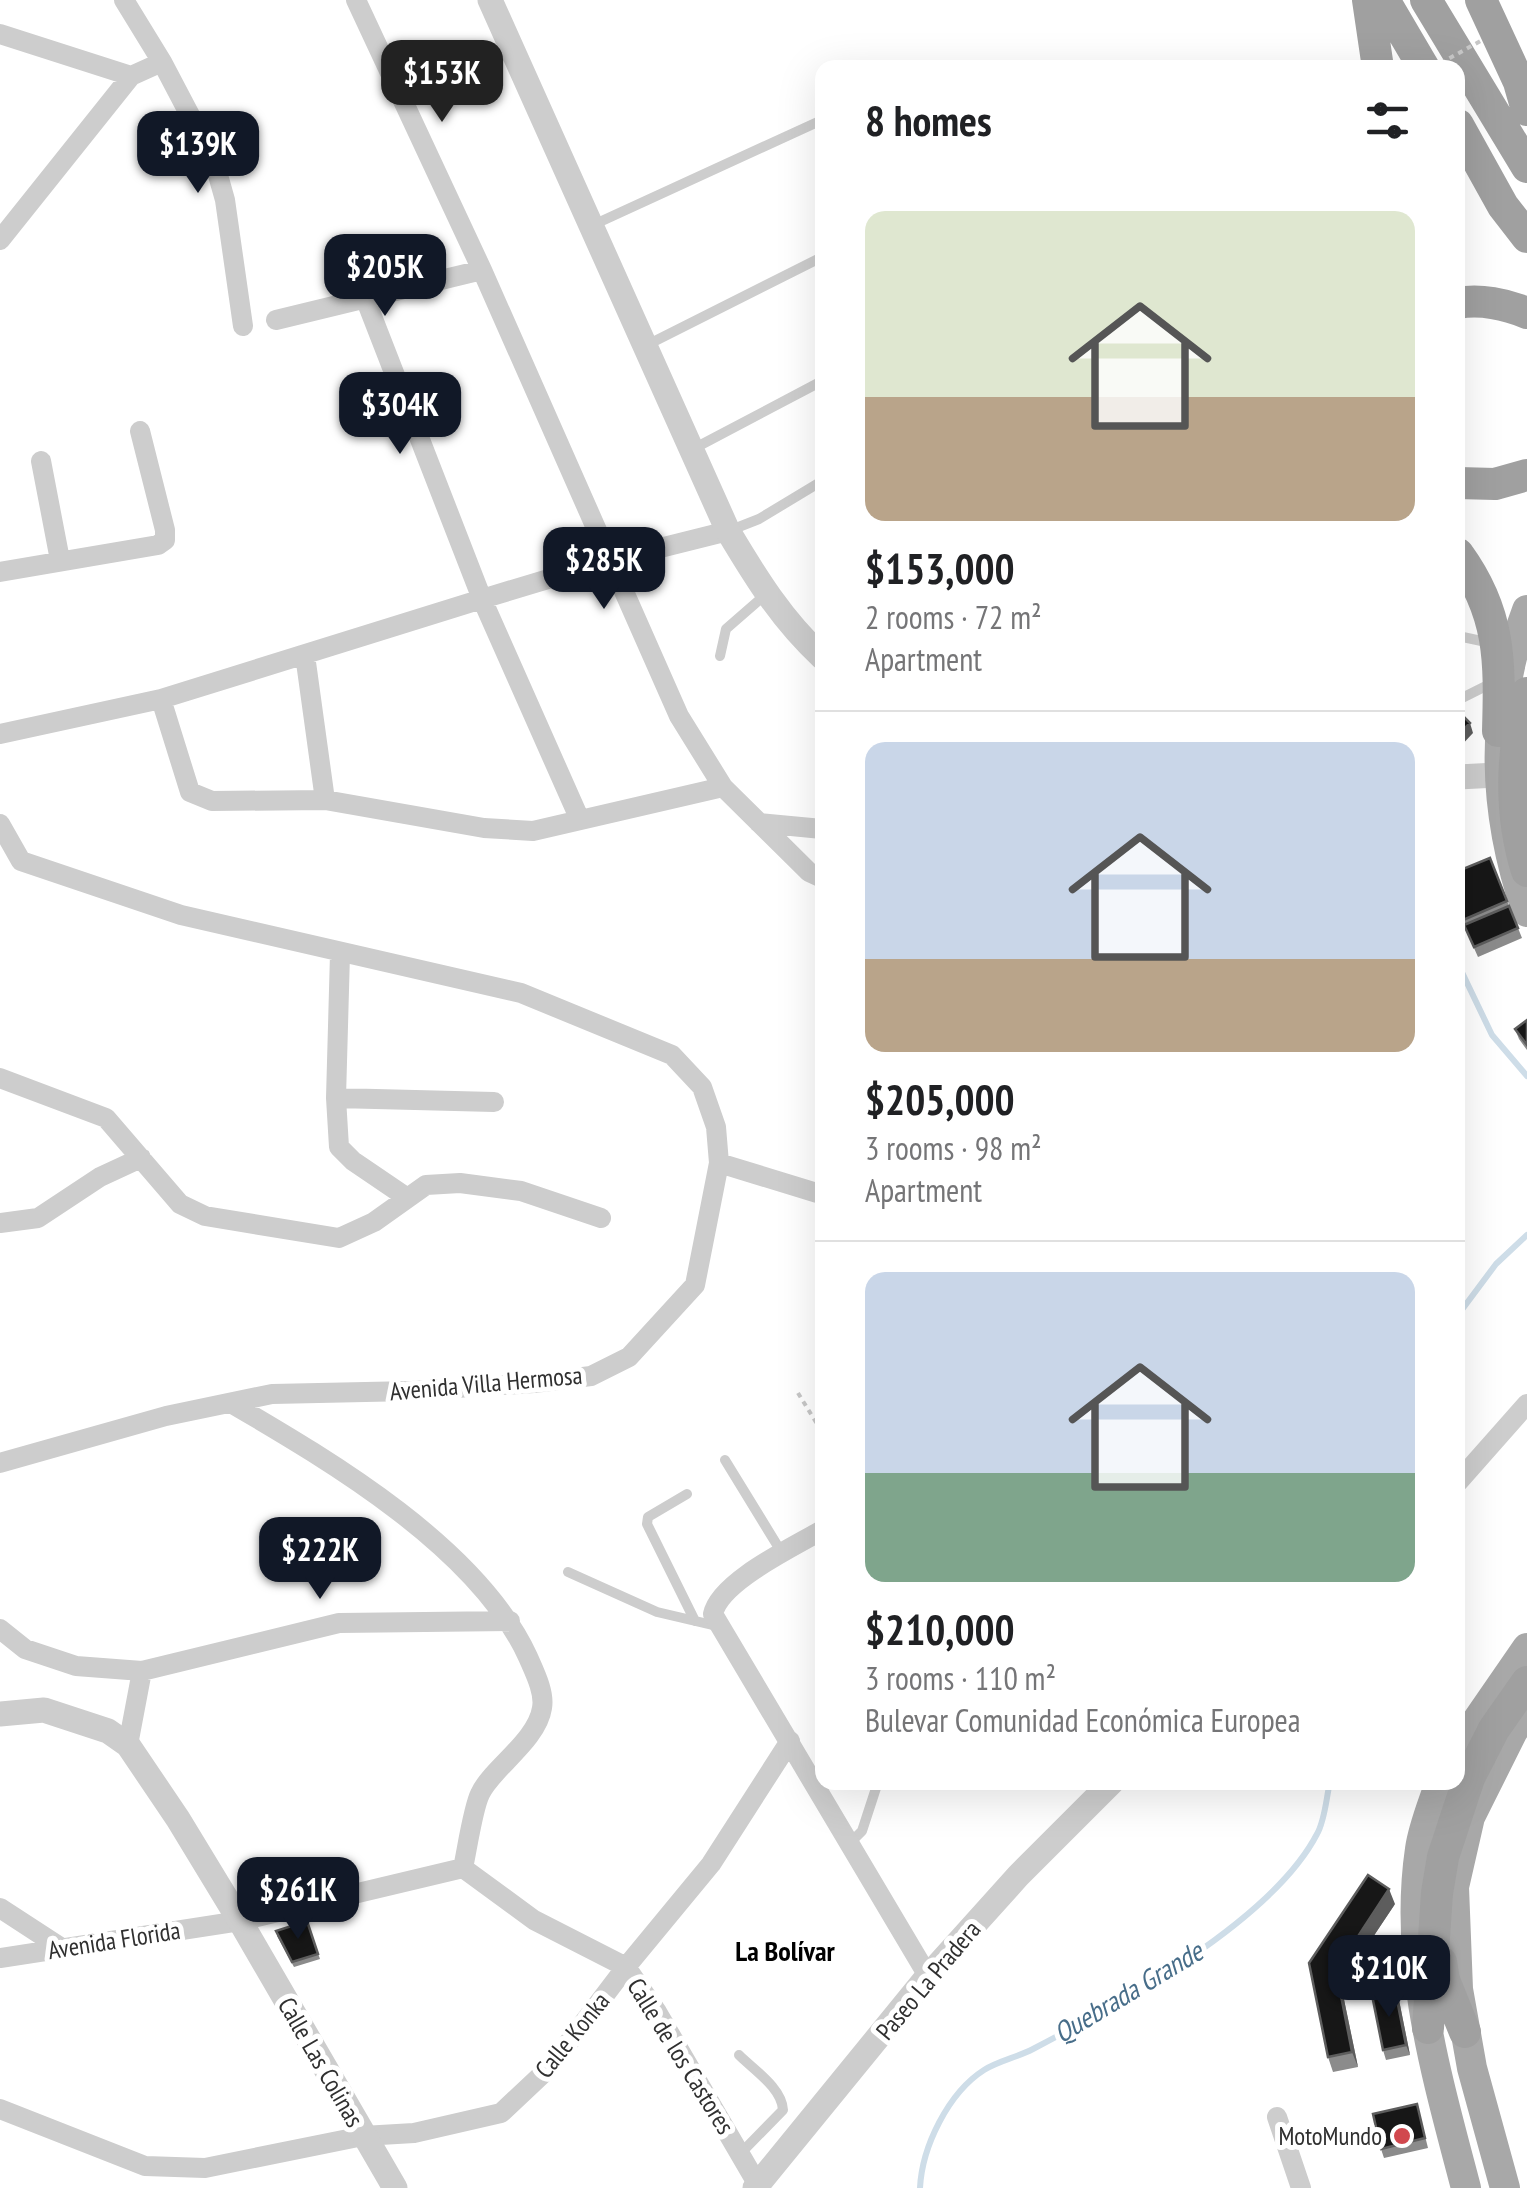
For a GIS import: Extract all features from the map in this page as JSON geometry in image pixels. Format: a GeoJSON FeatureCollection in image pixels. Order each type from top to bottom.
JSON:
{"type":"FeatureCollection","features":[{"type":"Feature","properties":{"kind":"highway"},"geometry":{"type":"LineString","coordinates":[[1368,0],[1377,60]]}},
{"type":"Feature","properties":{"kind":"highway"},"geometry":{"type":"LineString","coordinates":[[1384,0],[1419,60]]}},
{"type":"Feature","properties":{"kind":"highway"},"geometry":{"type":"LineString","coordinates":[[1426,0],[1463,60]]}},
{"type":"Feature","properties":{"kind":"highway"},"geometry":{"type":"LineString","coordinates":[[1481,0],[1519,82],[1527,110]]}},
{"type":"Feature","properties":{"kind":"highway"},"geometry":{"type":"LineString","coordinates":[[1465,64],[1527,166]]}},
{"type":"Feature","properties":{"kind":"highway"},"geometry":{"type":"LineString","coordinates":[[1465,138],[1503,206],[1527,237]]}},
{"type":"Feature","properties":{"kind":"highway"},"geometry":{"type":"LineString","coordinates":[[1465,281],[1495,282],[1527,292]]}},
{"type":"Feature","properties":{"kind":"highway"},"geometry":{"type":"LineString","coordinates":[[1465,302],[1511,306],[1527,313]]}},
{"type":"Feature","properties":{"kind":"highway"},"geometry":{"type":"LineString","coordinates":[[1465,483],[1495,484],[1527,475]]}},
{"type":"Feature","properties":{"kind":"highway"},"geometry":{"type":"LineString","coordinates":[[1465,502],[1510,502],[1527,497]]}},
{"type":"Feature","properties":{"kind":"highway"},"geometry":{"type":"LineString","coordinates":[[1465,565],[1482,592],[1513,686],[1515,803],[1527,871]]}},
{"type":"Feature","properties":{"kind":"highway"},"geometry":{"type":"LineString","coordinates":[[1498,731],[1513,686]]}},
{"type":"Feature","properties":{"kind":"highway"},"geometry":{"type":"LineString","coordinates":[[1428,2028],[1443,1858],[1469,1778],[1522,1699]]}},
{"type":"Feature","properties":{"kind":"highway"},"geometry":{"type":"LineString","coordinates":[[1436,1938],[1444,1980],[1465,2032]]}},
{"type":"Feature","properties":{"kind":"main road"},"geometry":{"type":"LineString","coordinates":[[1527,610],[1514,644],[1498,731],[1512,776],[1506,837],[1527,912]]}},
{"type":"Feature","properties":{"kind":"main road"},"geometry":{"type":"LineString","coordinates":[[1512,776],[1527,762]]}},
{"type":"Feature","properties":{"kind":"main road"},"geometry":{"type":"LineString","coordinates":[[1465,1738],[1527,1648]]}},
{"type":"Feature","properties":{"kind":"main road"},"geometry":{"type":"LineString","coordinates":[[1505,2188],[1465,2032],[1458,1989],[1454,1887],[1470,1817],[1513,1731],[1522,1699]]}},
{"type":"Feature","properties":{"kind":"main road"},"geometry":{"type":"LineString","coordinates":[[1438,1790],[1420,1847],[1414,1952],[1437,2080],[1466,2188]]}},
{"type":"Feature","properties":{"kind":"street"},"geometry":{"type":"LineString","coordinates":[[124,0],[214,161],[225,200],[243,326]]}},
{"type":"Feature","properties":{"kind":"street"},"geometry":{"type":"LineString","coordinates":[[356,0],[482,270],[678,716],[723,787],[815,875]]}},
{"type":"Feature","properties":{"kind":"street"},"geometry":{"type":"LineString","coordinates":[[490,0],[728,531],[766,594],[815,649]]}},
{"type":"Feature","properties":{"kind":"street"},"geometry":{"type":"LineString","coordinates":[[0,34],[131,76]]}},
{"type":"Feature","properties":{"kind":"street"},"geometry":{"type":"LineString","coordinates":[[0,240],[131,76],[162,62]]}},
{"type":"Feature","properties":{"kind":"street"},"geometry":{"type":"LineString","coordinates":[[276,320],[482,270]]}},
{"type":"Feature","properties":{"kind":"street"},"geometry":{"type":"LineString","coordinates":[[365,298],[482,598],[580,820]]}},
{"type":"Feature","properties":{"kind":"street"},"geometry":{"type":"LineString","coordinates":[[0,572],[158,545],[164,540],[165,530],[140,431]]}},
{"type":"Feature","properties":{"kind":"street"},"geometry":{"type":"LineString","coordinates":[[41,461],[60,560]]}},
{"type":"Feature","properties":{"kind":"street"},"geometry":{"type":"LineString","coordinates":[[0,734],[161,700],[482,598],[728,531]]}},
{"type":"Feature","properties":{"kind":"street"},"geometry":{"type":"LineString","coordinates":[[305,655],[325,800]]}},
{"type":"Feature","properties":{"kind":"street"},"geometry":{"type":"LineString","coordinates":[[161,700],[190,792],[212,801],[325,800],[484,828],[533,831],[723,787]]}},
{"type":"Feature","properties":{"kind":"street"},"geometry":{"type":"LineString","coordinates":[[1465,777],[1512,776]]}},
{"type":"Feature","properties":{"kind":"street"},"geometry":{"type":"LineString","coordinates":[[759,823],[815,827]]}},
{"type":"Feature","properties":{"kind":"street"},"geometry":{"type":"LineString","coordinates":[[0,824],[21,861]]}},
{"type":"Feature","properties":{"kind":"street","name":"Avenida Villa Hermosa"},"geometry":{"type":"LineString","coordinates":[[0,854],[181,915],[520,994],[672,1055],[702,1087],[716,1127],[719,1163],[695,1285],[629,1357],[591,1376],[534,1384],[412,1391],[272,1394],[166,1416],[0,1463]]}},
{"type":"Feature","properties":{"kind":"street"},"geometry":{"type":"LineString","coordinates":[[340,954],[336,1098],[339,1147],[406,1197]]}},
{"type":"Feature","properties":{"kind":"street"},"geometry":{"type":"LineString","coordinates":[[0,1078],[106,1118],[180,1204],[205,1216],[339,1238],[374,1222],[426,1185],[460,1183],[521,1191],[601,1218]]}},
{"type":"Feature","properties":{"kind":"street"},"geometry":{"type":"LineString","coordinates":[[336,1098],[494,1102]]}},
{"type":"Feature","properties":{"kind":"street"},"geometry":{"type":"LineString","coordinates":[[0,1223],[38,1218],[100,1177],[141,1158]]}},
{"type":"Feature","properties":{"kind":"street"},"geometry":{"type":"LineString","coordinates":[[719,1163],[815,1193]]}},
{"type":"Feature","properties":{"kind":"street"},"geometry":{"type":"LineString","coordinates":[[230,1403],[378,1495],[457,1564],[510,1621],[538,1679],[542,1709],[522,1746],[480,1793],[462,1868]]}},
{"type":"Feature","properties":{"kind":"street"},"geometry":{"type":"LineString","coordinates":[[1465,1474],[1527,1404]]}},
{"type":"Feature","properties":{"kind":"street"},"geometry":{"type":"LineString","coordinates":[[815,1534],[754,1570],[715,1604],[713,1614],[815,1784]]}},
{"type":"Feature","properties":{"kind":"street"},"geometry":{"type":"LineString","coordinates":[[0,1629],[24,1648],[76,1666],[142,1671],[340,1623],[510,1621]]}},
{"type":"Feature","properties":{"kind":"street"},"geometry":{"type":"LineString","coordinates":[[0,1714],[44,1710],[108,1731],[128,1745],[142,1671]]}},
{"type":"Feature","properties":{"kind":"street","name":"Calle Konka"},"geometry":{"type":"LineString","coordinates":[[0,2108],[145,2166],[205,2168],[501,2113],[550,2067],[711,1864],[790,1742]]}},
{"type":"Feature","properties":{"kind":"street","name":"Calle Las Colinas"},"geometry":{"type":"LineString","coordinates":[[128,1745],[178,1818],[395,2188]]}},
{"type":"Feature","properties":{"kind":"street"},"geometry":{"type":"LineString","coordinates":[[819,1790],[928,1976]]}},
{"type":"Feature","properties":{"kind":"street","name":"Paseo La Pradera"},"geometry":{"type":"LineString","coordinates":[[757,2186],[928,1976],[1018,1876],[1103,1790]]}},
{"type":"Feature","properties":{"kind":"street","name":"Avenida Florida"},"geometry":{"type":"LineString","coordinates":[[0,1958],[240,1921],[462,1868]]}},
{"type":"Feature","properties":{"kind":"street","name":"Calle de los Castores"},"geometry":{"type":"LineString","coordinates":[[462,1868],[534,1920],[626,1967],[757,2186]]}},
{"type":"Feature","properties":{"kind":"street"},"geometry":{"type":"LineString","coordinates":[[0,1908],[63,1949]]}},
{"type":"Feature","properties":{"kind":"street"},"geometry":{"type":"LineString","coordinates":[[1277,2117],[1301,2188]]}},
{"type":"Feature","properties":{"kind":"lane"},"geometry":{"type":"LineString","coordinates":[[592,225],[815,123]]}},
{"type":"Feature","properties":{"kind":"lane"},"geometry":{"type":"LineString","coordinates":[[646,345],[815,260]]}},
{"type":"Feature","properties":{"kind":"lane"},"geometry":{"type":"LineString","coordinates":[[692,449],[815,385]]}},
{"type":"Feature","properties":{"kind":"lane"},"geometry":{"type":"LineString","coordinates":[[728,531],[759,519],[815,485]]}},
{"type":"Feature","properties":{"kind":"lane"},"geometry":{"type":"LineString","coordinates":[[720,656],[726,630],[766,594]]}},
{"type":"Feature","properties":{"kind":"lane"},"geometry":{"type":"LineString","coordinates":[[1465,637],[1497,644]]}},
{"type":"Feature","properties":{"kind":"lane"},"geometry":{"type":"LineString","coordinates":[[1465,698],[1513,686]]}},
{"type":"Feature","properties":{"kind":"lane"},"geometry":{"type":"LineString","coordinates":[[725,1460],[783,1554]]}},
{"type":"Feature","properties":{"kind":"lane"},"geometry":{"type":"LineString","coordinates":[[688,1494],[648,1517],[646,1524],[695,1621]]}},
{"type":"Feature","properties":{"kind":"lane"},"geometry":{"type":"LineString","coordinates":[[568,1572],[656,1612],[722,1627]]}},
{"type":"Feature","properties":{"kind":"lane"},"geometry":{"type":"LineString","coordinates":[[850,1843],[862,1831],[875,1790]]}},
{"type":"Feature","properties":{"kind":"lane"},"geometry":{"type":"LineString","coordinates":[[739,2054],[783,2103],[783,2110],[740,2154]]}},
{"type":"Feature","properties":{"kind":"path"},"geometry":{"type":"LineString","coordinates":[[1446,60],[1484,39]]}},
{"type":"Feature","properties":{"kind":"path"},"geometry":{"type":"LineString","coordinates":[[798,1392],[815,1420]]}},
{"type":"Feature","properties":{"kind":"building"},"geometry":{"type":"Polygon","coordinates":[[[1490,858],[1507,901],[1465,919],[1465,868],[1490,858]]]}},
{"type":"Feature","properties":{"kind":"building"},"geometry":{"type":"Polygon","coordinates":[[[1509,906],[1518,928],[1474,947],[1465,925],[1509,906]]]}},
{"type":"Feature","properties":{"kind":"building"},"geometry":{"type":"Polygon","coordinates":[[[1527,1020],[1527,1045],[1515,1029],[1527,1020]]]}},
{"type":"Feature","properties":{"kind":"building"},"geometry":{"type":"Polygon","coordinates":[[[1368,1875],[1389,1889],[1336,1970],[1352,2052],[1328,2057],[1309,1963],[1368,1875]]]}},
{"type":"Feature","properties":{"kind":"building"},"geometry":{"type":"Polygon","coordinates":[[[307,1921],[318,1954],[292,1962],[276,1931],[307,1921]]]}},
{"type":"Feature","properties":{"kind":"building"},"geometry":{"type":"Polygon","coordinates":[[[1395,1990],[1406,2045],[1383,2050],[1372,1995],[1395,1990]]]}},
{"type":"Feature","properties":{"kind":"building","name":"MotoMundo"},"geometry":{"type":"Polygon","coordinates":[[[1417,2104],[1425,2138],[1381,2149],[1373,2114],[1417,2104]]]}},
{"type":"Feature","properties":{"kind":"waterway","name":"Quebrada Grande"},"geometry":{"type":"LineString","coordinates":[[1465,979],[1492,1035],[1527,1076]]}},
{"type":"Feature","properties":{"kind":"waterway","name":"Quebrada Grande"},"geometry":{"type":"LineString","coordinates":[[1465,1306],[1496,1264],[1527,1235]]}},
{"type":"Feature","properties":{"kind":"waterway"},"geometry":{"type":"LineString","coordinates":[[920,2188],[926,2156],[939,2122],[971,2080],[1107,2009],[1230,1928],[1266,1898],[1295,1866],[1320,1828],[1329,1790]]}},
{"type":"Feature","properties":{"kind":"place","name":"MotoMundo"},"geometry":{"type":"Point","coordinates":[1402,2136]}},
{"type":"Feature","properties":{"kind":"district","name":"La Bolívar"},"geometry":{"type":"Point","coordinates":[785,1951]}}]}
